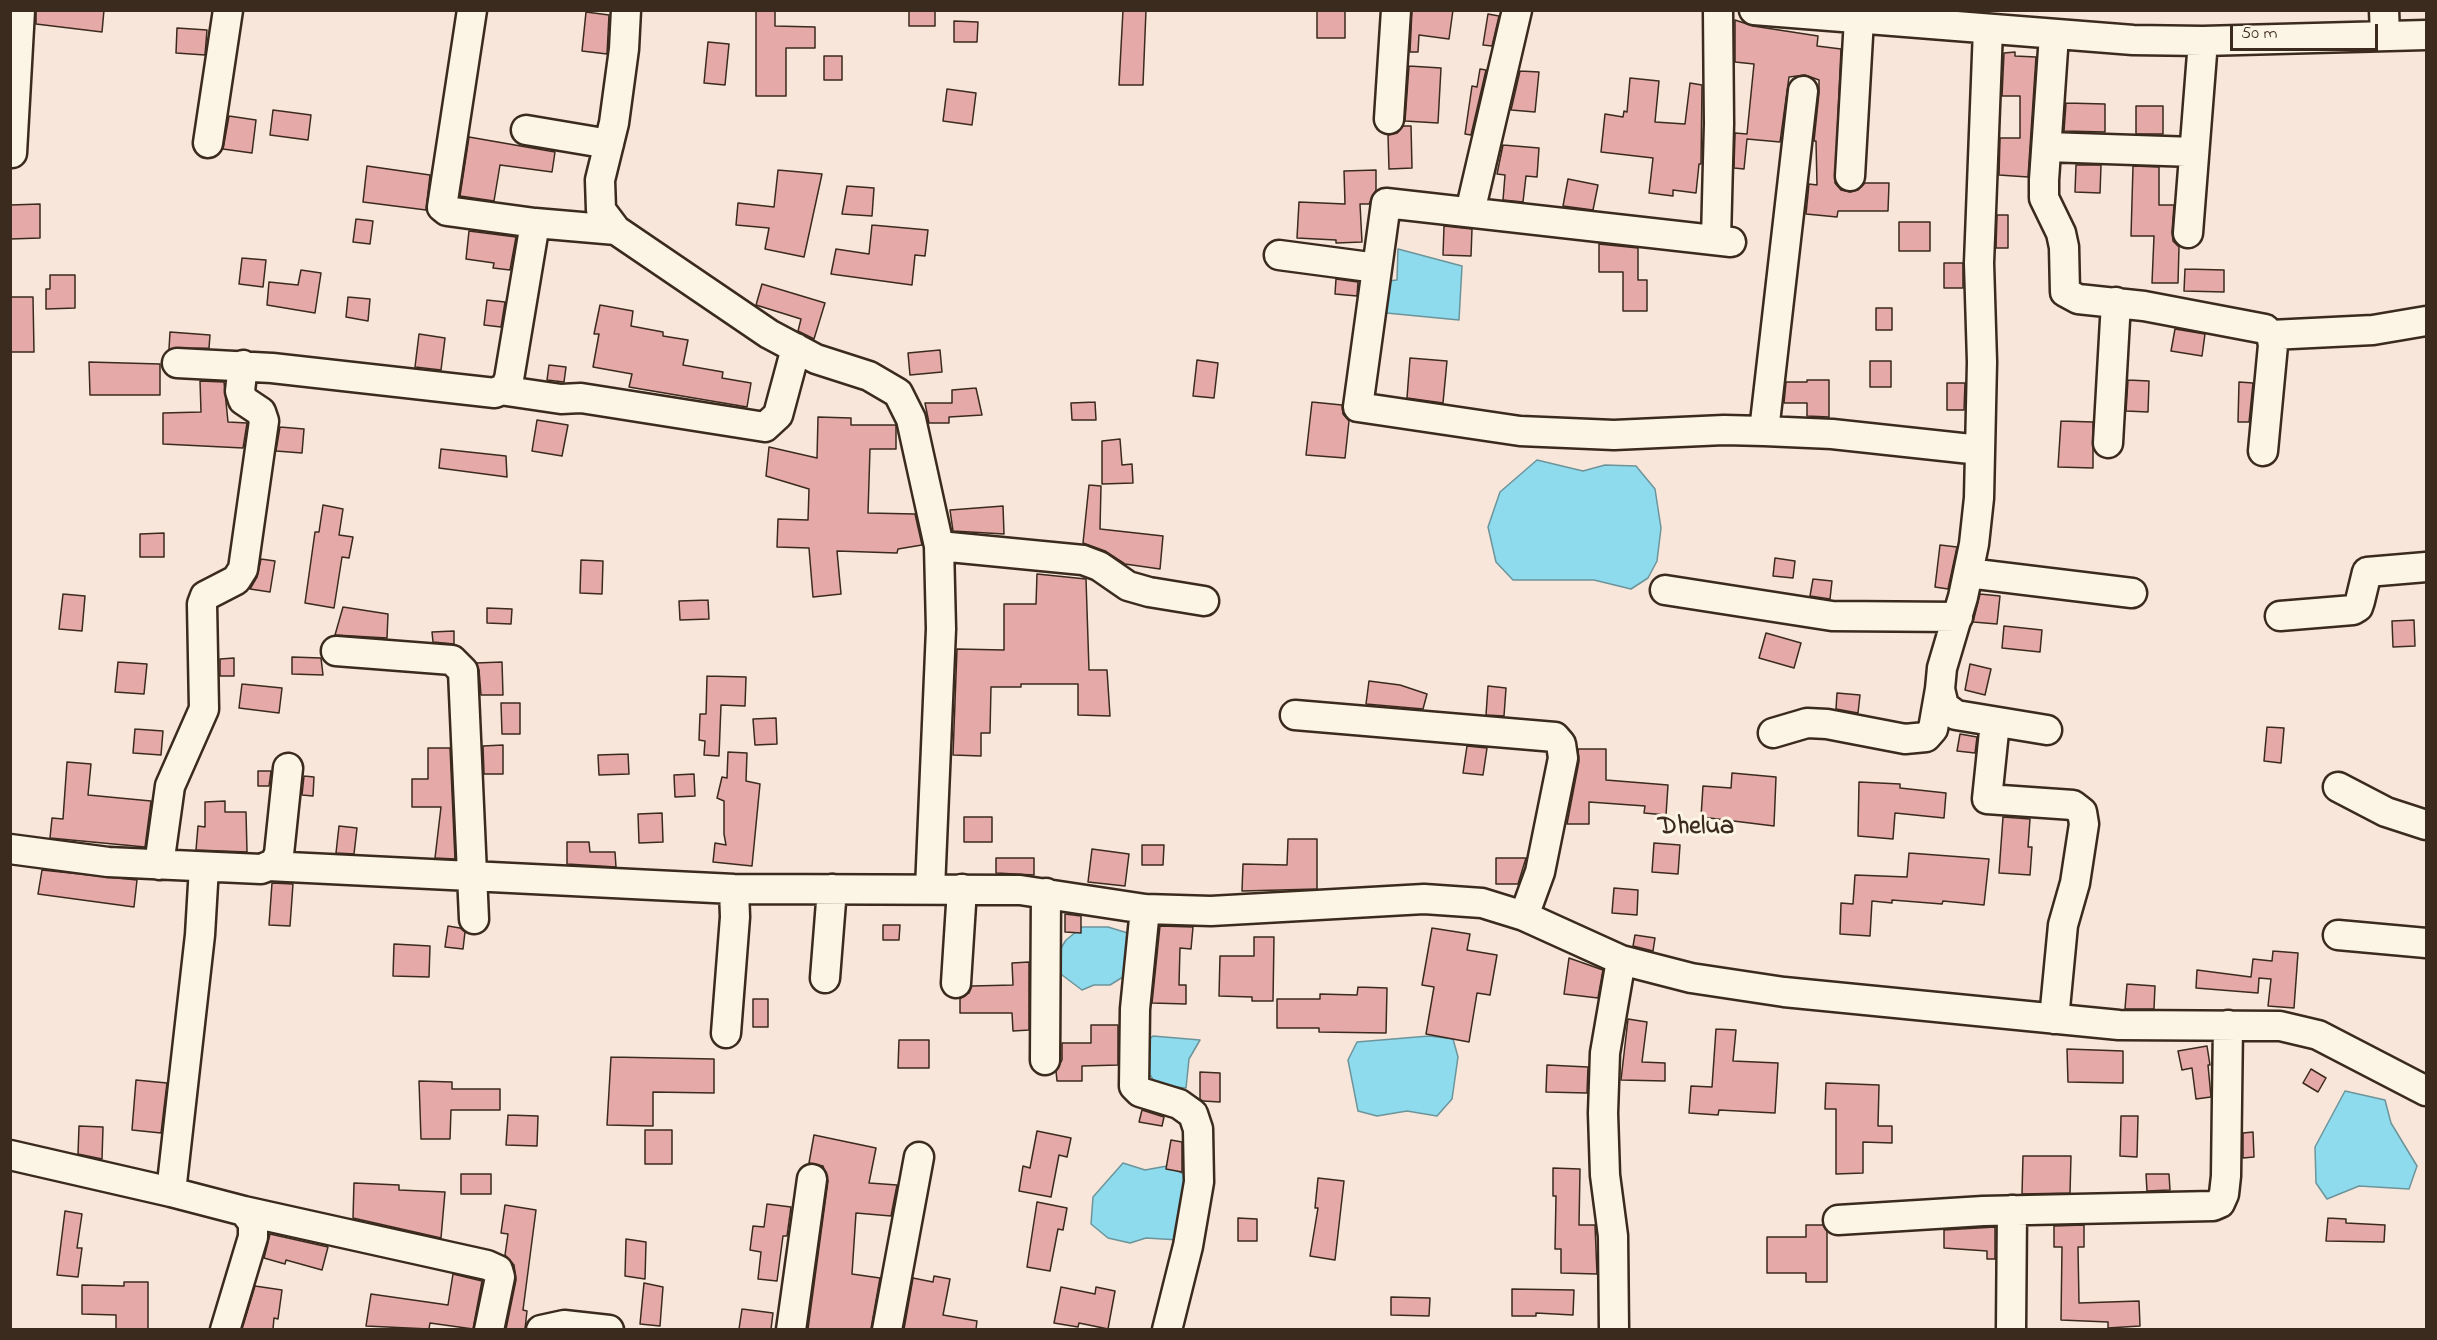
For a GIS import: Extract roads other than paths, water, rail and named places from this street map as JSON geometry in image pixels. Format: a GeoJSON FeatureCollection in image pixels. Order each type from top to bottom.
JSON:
{"type":"FeatureCollection","features":[{"type":"Feature","properties":{"kind":"street"},"geometry":{"type":"LineString","coordinates":[[12,153],[21,10]]}},
{"type":"Feature","properties":{"kind":"street"},"geometry":{"type":"LineString","coordinates":[[208,143],[228,10]]}},
{"type":"Feature","properties":{"kind":"street"},"geometry":{"type":"LineString","coordinates":[[472,10],[441,207],[447,211],[535,223],[616,230]]}},
{"type":"Feature","properties":{"kind":"street"},"geometry":{"type":"LineString","coordinates":[[626,10],[623,60],[609,144],[600,180],[601,210],[616,230],[769,334],[816,359],[869,376],[898,393],[911,419],[939,546],[941,629],[930,889]]}},
{"type":"Feature","properties":{"kind":"street"},"geometry":{"type":"LineString","coordinates":[[1389,119],[1396,10]]}},
{"type":"Feature","properties":{"kind":"street"},"geometry":{"type":"LineString","coordinates":[[1470,212],[1517,10]]}},
{"type":"Feature","properties":{"kind":"street"},"geometry":{"type":"LineString","coordinates":[[1718,10],[1719,124],[1724,240],[1386,203],[1358,407],[1520,431],[1614,435],[1724,430],[1764,431],[1832,434],[1980,450]]}},
{"type":"Feature","properties":{"kind":"street"},"geometry":{"type":"LineString","coordinates":[[1754,10],[2054,35],[2203,41],[2384,23],[2427,35]]}},
{"type":"Feature","properties":{"kind":"street"},"geometry":{"type":"LineString","coordinates":[[1850,176],[1859,19]]}},
{"type":"Feature","properties":{"kind":"street"},"geometry":{"type":"LineString","coordinates":[[1773,733],[1807,723],[1827,724],[1905,739],[1926,737],[1933,729],[1942,668],[1958,617],[1968,573],[1977,509],[1980,450],[1979,263],[1988,30]]}},
{"type":"Feature","properties":{"kind":"street"},"geometry":{"type":"LineString","coordinates":[[2054,35],[2044,198],[2061,233],[2065,292],[2078,298],[2116,302],[2255,326],[2265,329],[2271,335],[2373,330],[2427,321]]}},
{"type":"Feature","properties":{"kind":"street"},"geometry":{"type":"LineString","coordinates":[[2188,234],[2203,41]]}},
{"type":"Feature","properties":{"kind":"street"},"geometry":{"type":"LineString","coordinates":[[1764,431],[1803,91]]}},
{"type":"Feature","properties":{"kind":"street"},"geometry":{"type":"LineString","coordinates":[[526,130],[609,144]]}},
{"type":"Feature","properties":{"kind":"street"},"geometry":{"type":"LineString","coordinates":[[2047,147],[2193,152]]}},
{"type":"Feature","properties":{"kind":"street"},"geometry":{"type":"LineString","coordinates":[[177,363],[243,366],[483,393],[500,390],[505,388],[509,379],[535,223]]}},
{"type":"Feature","properties":{"kind":"street"},"geometry":{"type":"LineString","coordinates":[[1279,255],[1377,268]]}},
{"type":"Feature","properties":{"kind":"street"},"geometry":{"type":"LineString","coordinates":[[2108,443],[2116,302]]}},
{"type":"Feature","properties":{"kind":"street"},"geometry":{"type":"LineString","coordinates":[[2263,451],[2271,335]]}},
{"type":"Feature","properties":{"kind":"street"},"geometry":{"type":"LineString","coordinates":[[500,390],[561,399],[581,398],[765,427],[778,415],[796,348]]}},
{"type":"Feature","properties":{"kind":"street"},"geometry":{"type":"LineString","coordinates":[[159,865],[170,786],[204,709],[202,604],[205,596],[236,580],[243,569],[264,421],[261,412],[243,400],[240,391],[243,366]]}},
{"type":"Feature","properties":{"kind":"street"},"geometry":{"type":"LineString","coordinates":[[939,546],[1083,560],[1100,566],[1128,586],[1149,592],[1204,601]]}},
{"type":"Feature","properties":{"kind":"street"},"geometry":{"type":"LineString","coordinates":[[2280,616],[2353,610],[2358,608],[2367,572],[2427,567]]}},
{"type":"Feature","properties":{"kind":"street"},"geometry":{"type":"LineString","coordinates":[[1968,573],[2132,593]]}},
{"type":"Feature","properties":{"kind":"street"},"geometry":{"type":"LineString","coordinates":[[1665,590],[1832,616],[1958,617]]}},
{"type":"Feature","properties":{"kind":"street"},"geometry":{"type":"LineString","coordinates":[[336,651],[452,660],[459,664],[463,671],[474,919]]}},
{"type":"Feature","properties":{"kind":"street"},"geometry":{"type":"LineString","coordinates":[[1940,689],[1944,706],[1956,715],[2047,730]]}},
{"type":"Feature","properties":{"kind":"street"},"geometry":{"type":"LineString","coordinates":[[1295,715],[1555,737],[1561,744],[1563,758],[1540,872],[1524,916]]}},
{"type":"Feature","properties":{"kind":"street"},"geometry":{"type":"LineString","coordinates":[[1995,722],[1987,799],[2073,804],[2082,813],[2084,824],[2075,883],[2063,925],[2054,1020]]}},
{"type":"Feature","properties":{"kind":"street"},"geometry":{"type":"LineString","coordinates":[[10,849],[108,862],[204,867],[261,868],[268,866],[274,864],[279,854],[288,768]]}},
{"type":"Feature","properties":{"kind":"street"},"geometry":{"type":"LineString","coordinates":[[2338,787],[2386,812],[2427,825]]}},
{"type":"Feature","properties":{"kind":"street"},"geometry":{"type":"LineString","coordinates":[[268,866],[473,878],[734,889],[962,889],[1046,893],[1145,909],[1211,911],[1424,899],[1482,903],[1524,916],[1620,960],[1691,978],[1784,992],[2054,1020],[2159,1026],[2280,1026],[2318,1035],[2427,1091]]}},
{"type":"Feature","properties":{"kind":"street"},"geometry":{"type":"LineString","coordinates":[[171,1192],[200,935],[204,867]]}},
{"type":"Feature","properties":{"kind":"street"},"geometry":{"type":"LineString","coordinates":[[726,1033],[735,916],[734,889]]}},
{"type":"Feature","properties":{"kind":"street"},"geometry":{"type":"LineString","coordinates":[[825,978],[832,889]]}},
{"type":"Feature","properties":{"kind":"street"},"geometry":{"type":"LineString","coordinates":[[956,983],[962,889]]}},
{"type":"Feature","properties":{"kind":"street"},"geometry":{"type":"LineString","coordinates":[[1046,893],[1046,1060]]}},
{"type":"Feature","properties":{"kind":"street"},"geometry":{"type":"LineString","coordinates":[[1145,909],[1135,1009],[1134,1086],[1140,1092],[1179,1104],[1193,1114],[1198,1129],[1199,1182],[1188,1246],[1167,1329]]}},
{"type":"Feature","properties":{"kind":"street"},"geometry":{"type":"LineString","coordinates":[[2338,935],[2427,943]]}},
{"type":"Feature","properties":{"kind":"street"},"geometry":{"type":"LineString","coordinates":[[1614,1329],[1613,1236],[1605,1175],[1603,1113],[1605,1053],[1620,960]]}},
{"type":"Feature","properties":{"kind":"street"},"geometry":{"type":"LineString","coordinates":[[1838,1220],[2012,1210],[2213,1206],[2220,1203],[2224,1194],[2226,1176],[2228,1025]]}},
{"type":"Feature","properties":{"kind":"street"},"geometry":{"type":"LineString","coordinates":[[10,1155],[244,1211],[487,1265],[498,1270],[500,1277],[489,1329]]}},
{"type":"Feature","properties":{"kind":"street"},"geometry":{"type":"LineString","coordinates":[[887,1329],[918,1157]]}},
{"type":"Feature","properties":{"kind":"street"},"geometry":{"type":"LineString","coordinates":[[791,1329],[812,1179]]}},
{"type":"Feature","properties":{"kind":"street"},"geometry":{"type":"LineString","coordinates":[[2011,1329],[2012,1210]]}},
{"type":"Feature","properties":{"kind":"street"},"geometry":{"type":"LineString","coordinates":[[225,1329],[253,1237],[253,1223],[244,1211]]}},
{"type":"Feature","properties":{"kind":"street"},"geometry":{"type":"LineString","coordinates":[[541,1329],[564,1325],[609,1329]]}},
{"type":"Feature","properties":{"kind":"water"},"geometry":{"type":"Polygon","coordinates":[[[1398,249],[1462,266],[1459,320],[1376,312],[1379,282],[1397,280],[1398,249]]]}},
{"type":"Feature","properties":{"kind":"water"},"geometry":{"type":"Polygon","coordinates":[[[1537,460],[1583,471],[1605,465],[1636,466],[1655,489],[1661,528],[1657,561],[1648,578],[1631,589],[1594,580],[1513,580],[1496,562],[1488,527],[1500,492],[1537,460]]]}},
{"type":"Feature","properties":{"kind":"water"},"geometry":{"type":"Polygon","coordinates":[[[1082,927],[1108,927],[1131,934],[1126,975],[1110,985],[1094,985],[1082,990],[1062,975],[1053,961],[1066,940],[1082,927]]]}},
{"type":"Feature","properties":{"kind":"water"},"geometry":{"type":"Polygon","coordinates":[[[1153,1036],[1200,1040],[1189,1059],[1186,1088],[1156,1085],[1151,1076],[1141,1071],[1141,1046],[1153,1036]]]}},
{"type":"Feature","properties":{"kind":"water"},"geometry":{"type":"Polygon","coordinates":[[[1429,1036],[1453,1039],[1458,1057],[1452,1099],[1437,1116],[1407,1111],[1377,1116],[1358,1111],[1348,1060],[1357,1042],[1429,1036]]]}},
{"type":"Feature","properties":{"kind":"water"},"geometry":{"type":"Polygon","coordinates":[[[2345,1091],[2385,1100],[2391,1123],[2417,1166],[2409,1189],[2359,1186],[2327,1199],[2316,1183],[2315,1147],[2345,1091]]]}},
{"type":"Feature","properties":{"kind":"water"},"geometry":{"type":"Polygon","coordinates":[[[1123,1163],[1145,1170],[1167,1166],[1186,1175],[1179,1240],[1146,1238],[1130,1243],[1108,1238],[1091,1224],[1093,1197],[1123,1163]]]}},
{"type":"Feature","properties":{"kind":"district","name":"Dhelua"},"geometry":{"type":"Point","coordinates":[1696,829]}}]}
